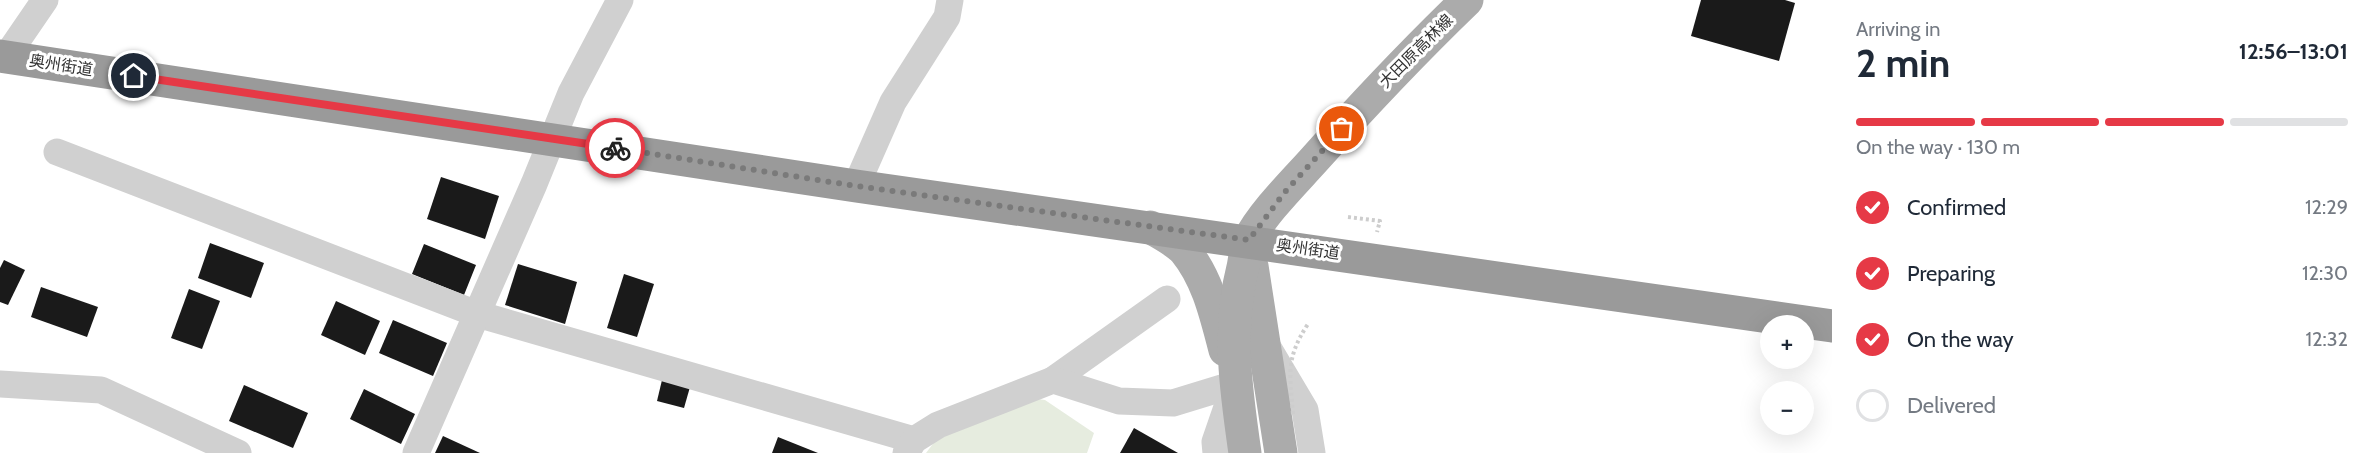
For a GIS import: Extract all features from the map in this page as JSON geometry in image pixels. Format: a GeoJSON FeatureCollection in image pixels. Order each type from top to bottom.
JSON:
{"type":"FeatureCollection","features":[{"type":"Feature","properties":{"kind":"highway","name":"奥州街道"},"geometry":{"type":"LineString","coordinates":[[2,59],[552,138],[856,186],[1249,240],[1832,326]]}},
{"type":"Feature","properties":{"kind":"main road","name":"大田原高林線"},"geometry":{"type":"LineString","coordinates":[[1235,384],[1236,293],[1249,240],[1284,193],[1398,67],[1467,0]]}},
{"type":"Feature","properties":{"kind":"main road","name":"大田原高林線"},"geometry":{"type":"LineString","coordinates":[[1150,227],[1183,250],[1207,289],[1235,384],[1245,453]]}},
{"type":"Feature","properties":{"kind":"main road"},"geometry":{"type":"LineString","coordinates":[[1249,240],[1281,453]]}},
{"type":"Feature","properties":{"kind":"street"},"geometry":{"type":"LineString","coordinates":[[2,59],[45,0]]}},
{"type":"Feature","properties":{"kind":"street"},"geometry":{"type":"LineString","coordinates":[[416,453],[571,93],[621,0]]}},
{"type":"Feature","properties":{"kind":"street"},"geometry":{"type":"LineString","coordinates":[[856,186],[893,102],[947,17],[950,0]]}},
{"type":"Feature","properties":{"kind":"street"},"geometry":{"type":"LineString","coordinates":[[57,152],[477,314],[910,446],[938,425],[1053,380],[1167,299]]}},
{"type":"Feature","properties":{"kind":"street"},"geometry":{"type":"LineString","coordinates":[[1262,337],[1305,410],[1312,453]]}},
{"type":"Feature","properties":{"kind":"street"},"geometry":{"type":"LineString","coordinates":[[1053,380],[1119,401],[1173,403],[1235,384]]}},
{"type":"Feature","properties":{"kind":"street"},"geometry":{"type":"LineString","coordinates":[[0,384],[101,390],[238,453]]}},
{"type":"Feature","properties":{"kind":"street"},"geometry":{"type":"LineString","coordinates":[[1216,453],[1215,442],[1235,384]]}},
{"type":"Feature","properties":{"kind":"path"},"geometry":{"type":"LineString","coordinates":[[1348,217],[1380,221],[1377,232],[1366,231]]}},
{"type":"Feature","properties":{"kind":"path"},"geometry":{"type":"LineString","coordinates":[[1293,414],[1289,364],[1297,341],[1308,324]]}},
{"type":"Feature","properties":{"kind":"shaded area"},"geometry":{"type":"Polygon","coordinates":[[[1030,398],[1045,400],[1094,433],[1087,453],[926,453],[938,437],[1030,398]]]}},
{"type":"Feature","properties":{"kind":"building"},"geometry":{"type":"Polygon","coordinates":[[[1701,0],[1785,0],[1795,3],[1779,61],[1691,36],[1701,0]]]}},
{"type":"Feature","properties":{"kind":"building"},"geometry":{"type":"Polygon","coordinates":[[[441,177],[499,196],[485,239],[427,219],[441,177]]]}},
{"type":"Feature","properties":{"kind":"building"},"geometry":{"type":"Polygon","coordinates":[[[210,243],[264,263],[251,298],[198,278],[210,243]]]}},
{"type":"Feature","properties":{"kind":"building"},"geometry":{"type":"Polygon","coordinates":[[[424,244],[476,265],[464,295],[412,274],[424,244]]]}},
{"type":"Feature","properties":{"kind":"building"},"geometry":{"type":"Polygon","coordinates":[[[4,260],[25,270],[8,305],[0,302],[0,268],[4,260]]]}},
{"type":"Feature","properties":{"kind":"building"},"geometry":{"type":"Polygon","coordinates":[[[518,264],[577,282],[565,324],[505,305],[518,264]]]}},
{"type":"Feature","properties":{"kind":"building"},"geometry":{"type":"Polygon","coordinates":[[[624,274],[654,284],[637,337],[607,328],[624,274]]]}},
{"type":"Feature","properties":{"kind":"building"},"geometry":{"type":"Polygon","coordinates":[[[41,287],[98,307],[87,337],[31,317],[41,287]]]}},
{"type":"Feature","properties":{"kind":"building"},"geometry":{"type":"Polygon","coordinates":[[[189,289],[220,301],[202,349],[171,338],[189,289]]]}},
{"type":"Feature","properties":{"kind":"building"},"geometry":{"type":"Polygon","coordinates":[[[336,301],[380,321],[365,355],[321,335],[336,301]]]}},
{"type":"Feature","properties":{"kind":"building"},"geometry":{"type":"Polygon","coordinates":[[[393,320],[447,343],[433,376],[379,353],[393,320]]]}},
{"type":"Feature","properties":{"kind":"building"},"geometry":{"type":"Polygon","coordinates":[[[662,380],[690,387],[684,408],[657,401],[662,380]]]}},
{"type":"Feature","properties":{"kind":"building"},"geometry":{"type":"Polygon","coordinates":[[[244,385],[308,413],[293,448],[229,421],[244,385]]]}},
{"type":"Feature","properties":{"kind":"building"},"geometry":{"type":"Polygon","coordinates":[[[364,389],[415,414],[401,444],[350,419],[364,389]]]}},
{"type":"Feature","properties":{"kind":"building"},"geometry":{"type":"Polygon","coordinates":[[[1134,428],[1178,453],[1120,453],[1134,428]]]}},
{"type":"Feature","properties":{"kind":"building"},"geometry":{"type":"Polygon","coordinates":[[[443,436],[480,453],[435,453],[443,436]]]}},
{"type":"Feature","properties":{"kind":"building"},"geometry":{"type":"Polygon","coordinates":[[[778,437],[818,453],[772,453],[778,437]]]}},
{"type":"Feature","properties":{"kind":"way so far"},"geometry":{"type":"LineString","coordinates":[[615,148],[856,186],[1249,240],[1284,193],[1342,129]]}},
{"type":"Feature","properties":{"kind":"route"},"geometry":{"type":"LineString","coordinates":[[134,76],[615,148]]}}]}
